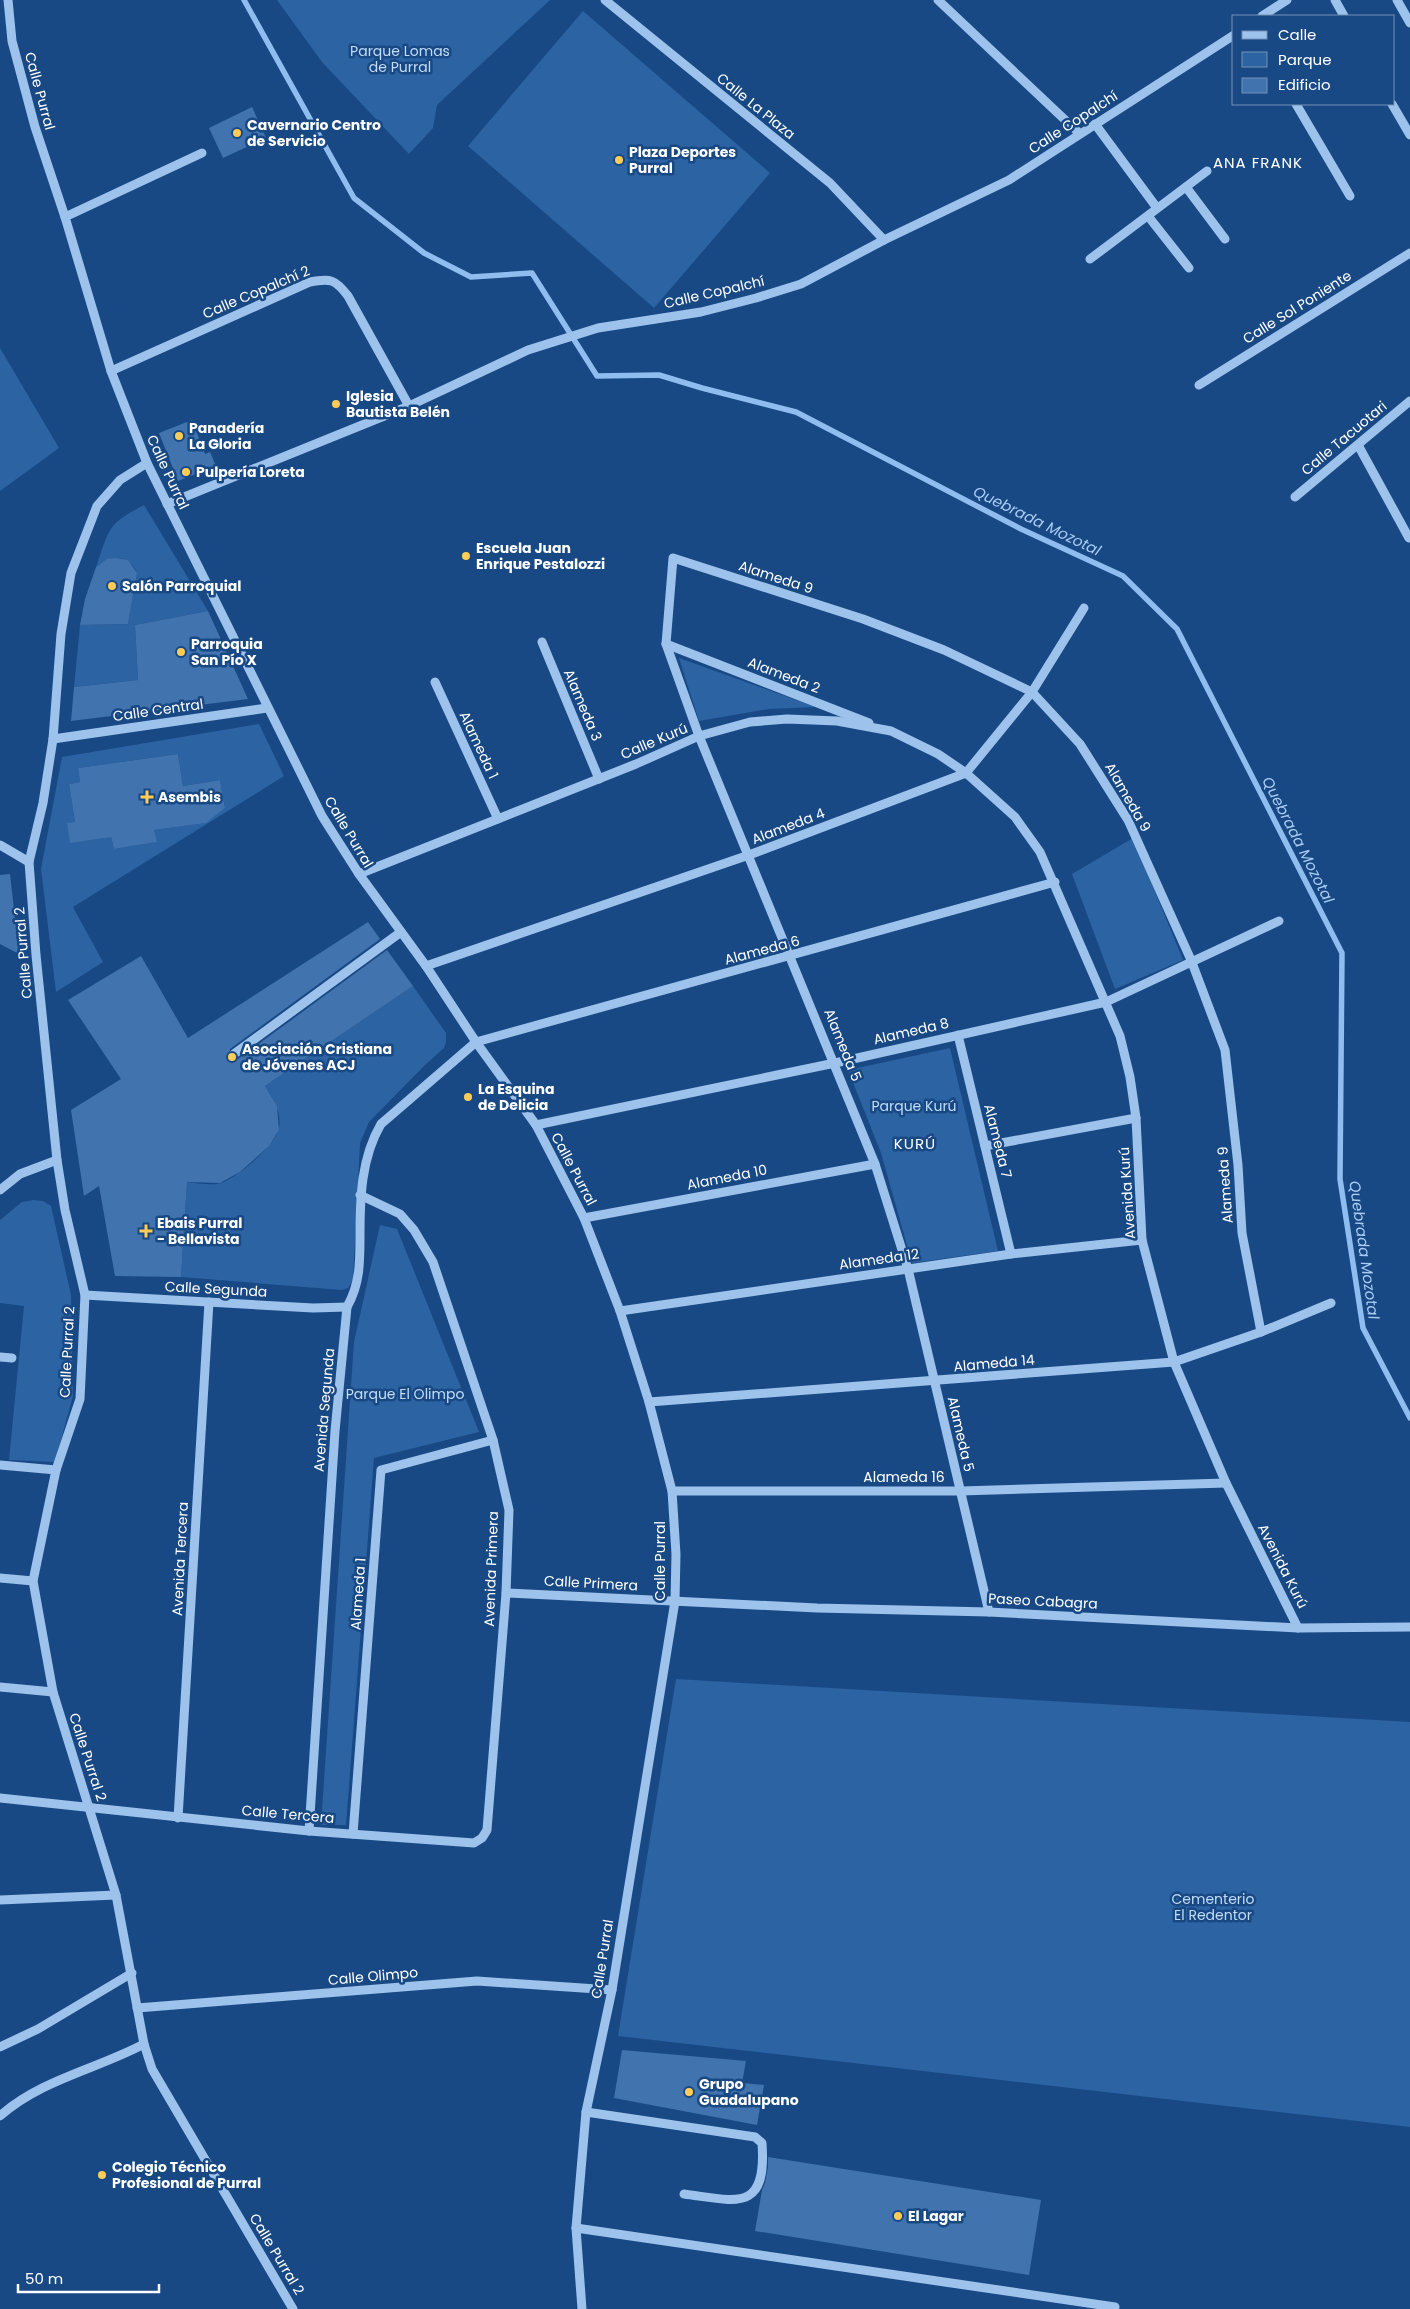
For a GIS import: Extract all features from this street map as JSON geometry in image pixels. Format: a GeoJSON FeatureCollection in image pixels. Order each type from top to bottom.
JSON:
{"type":"FeatureCollection","features":[{"type":"Feature","properties":{"kind":"street","name":"Calle Purral"},"geometry":{"type":"LineString","coordinates":[[8,0],[12,41],[35,128],[65,217],[111,371],[147,463],[322,816],[358,874],[426,966],[476,1042],[536,1125],[584,1218],[620,1311],[649,1402],[672,1490],[676,1554],[675,1601],[655,1712],[612,1990],[586,2112],[576,2228],[582,2309]]}},
{"type":"Feature","properties":{"kind":"street","name":"Calle La Plaza"},"geometry":{"type":"LineString","coordinates":[[605,0],[830,184],[884,240]]}},
{"type":"Feature","properties":{"kind":"street"},"geometry":{"type":"LineString","coordinates":[[938,0],[1080,134]]}},
{"type":"Feature","properties":{"kind":"street"},"geometry":{"type":"LineString","coordinates":[[1264,15],[1287,0]]}},
{"type":"Feature","properties":{"kind":"street"},"geometry":{"type":"LineString","coordinates":[[1335,0],[1343,15]]}},
{"type":"Feature","properties":{"kind":"street"},"geometry":{"type":"LineString","coordinates":[[1397,0],[1410,23]]}},
{"type":"Feature","properties":{"kind":"street","name":"Calle Copalchí"},"geometry":{"type":"LineString","coordinates":[[167,504],[409,406],[528,350],[598,328],[702,312],[801,284],[884,240],[1009,180],[1232,36]]}},
{"type":"Feature","properties":{"kind":"street"},"geometry":{"type":"LineString","coordinates":[[1297,105],[1350,196]]}},
{"type":"Feature","properties":{"kind":"street"},"geometry":{"type":"LineString","coordinates":[[1393,105],[1410,136]]}},
{"type":"Feature","properties":{"kind":"street"},"geometry":{"type":"LineString","coordinates":[[1095,124],[1158,208]]}},
{"type":"Feature","properties":{"kind":"street"},"geometry":{"type":"LineString","coordinates":[[65,217],[202,153]]}},
{"type":"Feature","properties":{"kind":"street"},"geometry":{"type":"LineString","coordinates":[[1090,260],[1206,172]]}},
{"type":"Feature","properties":{"kind":"street"},"geometry":{"type":"LineString","coordinates":[[1186,187],[1225,239]]}},
{"type":"Feature","properties":{"kind":"street"},"geometry":{"type":"LineString","coordinates":[[1148,216],[1189,268]]}},
{"type":"Feature","properties":{"kind":"street","name":"Calle Sol Poniente"},"geometry":{"type":"LineString","coordinates":[[1199,385],[1410,253]]}},
{"type":"Feature","properties":{"kind":"street","name":"Calle Copalchí 2"},"geometry":{"type":"LineString","coordinates":[[111,371],[310,282],[326,279],[339,284],[348,296],[409,406]]}},
{"type":"Feature","properties":{"kind":"street","name":"Calle Tacuotari"},"geometry":{"type":"LineString","coordinates":[[1295,497],[1410,401]]}},
{"type":"Feature","properties":{"kind":"street"},"geometry":{"type":"LineString","coordinates":[[1358,445],[1409,538]]}},
{"type":"Feature","properties":{"kind":"street","name":"Calle Purral 2"},"geometry":{"type":"LineString","coordinates":[[147,463],[120,480],[97,506],[71,574],[60,634],[53,739],[43,803],[29,862],[36,955],[57,1160],[65,1210],[85,1295],[80,1399],[56,1470],[33,1582],[53,1692],[116,1895],[144,2044],[152,2069],[294,2309]]}},
{"type":"Feature","properties":{"kind":"street","name":"Alameda 5"},"geometry":{"type":"LineString","coordinates":[[673,558],[666,644],[699,736],[875,1164],[908,1269],[989,1612]]}},
{"type":"Feature","properties":{"kind":"street","name":"Alameda 9"},"geometry":{"type":"LineString","coordinates":[[673,558],[863,619],[944,650],[1032,692],[1080,744],[1128,820],[1191,960],[1225,1050],[1238,1165],[1242,1233],[1261,1332]]}},
{"type":"Feature","properties":{"kind":"street"},"geometry":{"type":"LineString","coordinates":[[966,773],[1032,692],[1084,608]]}},
{"type":"Feature","properties":{"kind":"street","name":"Alameda 3"},"geometry":{"type":"LineString","coordinates":[[542,642],[599,779]]}},
{"type":"Feature","properties":{"kind":"street","name":"Alameda 2"},"geometry":{"type":"LineString","coordinates":[[666,644],[891,731]]}},
{"type":"Feature","properties":{"kind":"street","name":"Alameda 1"},"geometry":{"type":"LineString","coordinates":[[435,682],[498,819]]}},
{"type":"Feature","properties":{"kind":"street","name":"Calle Central"},"geometry":{"type":"LineString","coordinates":[[53,739],[268,708]]}},
{"type":"Feature","properties":{"kind":"street","name":"Calle Kurú"},"geometry":{"type":"LineString","coordinates":[[358,874],[599,779],[699,736],[750,722],[787,719],[837,721],[891,731],[938,754],[966,773]]}},
{"type":"Feature","properties":{"kind":"street","name":"Alameda 4"},"geometry":{"type":"LineString","coordinates":[[426,966],[749,855],[966,773]]}},
{"type":"Feature","properties":{"kind":"street","name":"Avenida Kurú"},"geometry":{"type":"LineString","coordinates":[[966,773],[1015,817],[1040,852],[1055,882],[1120,1036],[1130,1077],[1136,1118],[1142,1240],[1174,1362],[1226,1484],[1298,1628]]}},
{"type":"Feature","properties":{"kind":"street"},"geometry":{"type":"LineString","coordinates":[[0,845],[29,862]]}},
{"type":"Feature","properties":{"kind":"street","name":"Alameda 6"},"geometry":{"type":"LineString","coordinates":[[476,1042],[1055,882]]}},
{"type":"Feature","properties":{"kind":"street","name":"Alameda 8"},"geometry":{"type":"LineString","coordinates":[[536,1125],[835,1063],[1106,1002],[1191,960],[1279,921]]}},
{"type":"Feature","properties":{"kind":"street"},"geometry":{"type":"LineString","coordinates":[[234,1054],[401,932]]}},
{"type":"Feature","properties":{"kind":"street","name":"Alameda 7"},"geometry":{"type":"LineString","coordinates":[[958,1035],[1011,1254]]}},
{"type":"Feature","properties":{"kind":"street","name":"Avenida Segunda"},"geometry":{"type":"LineString","coordinates":[[309,1830],[335,1431],[347,1308],[355,1293],[359,1276],[360,1195],[371,1140],[381,1124],[476,1042]]}},
{"type":"Feature","properties":{"kind":"street"},"geometry":{"type":"LineString","coordinates":[[985,1146],[1136,1118]]}},
{"type":"Feature","properties":{"kind":"street"},"geometry":{"type":"LineString","coordinates":[[0,1190],[20,1174],[57,1160]]}},
{"type":"Feature","properties":{"kind":"street","name":"Alameda 10"},"geometry":{"type":"LineString","coordinates":[[584,1218],[875,1164]]}},
{"type":"Feature","properties":{"kind":"street","name":"Avenida Primera"},"geometry":{"type":"LineString","coordinates":[[360,1195],[400,1214],[414,1230],[433,1262],[493,1440],[508,1510],[506,1593],[487,1830],[482,1838]]}},
{"type":"Feature","properties":{"kind":"street","name":"Alameda 12"},"geometry":{"type":"LineString","coordinates":[[620,1311],[1011,1254],[1142,1240]]}},
{"type":"Feature","properties":{"kind":"street","name":"Calle Segunda"},"geometry":{"type":"LineString","coordinates":[[85,1295],[347,1308]]}},
{"type":"Feature","properties":{"kind":"street","name":"Avenida Tercera"},"geometry":{"type":"LineString","coordinates":[[178,1818],[209,1302]]}},
{"type":"Feature","properties":{"kind":"street","name":"Alameda 14"},"geometry":{"type":"LineString","coordinates":[[649,1402],[935,1382],[1174,1362],[1261,1332],[1331,1303]]}},
{"type":"Feature","properties":{"kind":"street"},"geometry":{"type":"LineString","coordinates":[[0,1357],[12,1358]]}},
{"type":"Feature","properties":{"kind":"street","name":"Alameda 1"},"geometry":{"type":"LineString","coordinates":[[353,1834],[381,1470],[493,1440]]}},
{"type":"Feature","properties":{"kind":"street"},"geometry":{"type":"LineString","coordinates":[[0,1465],[56,1470]]}},
{"type":"Feature","properties":{"kind":"street","name":"Alameda 16"},"geometry":{"type":"LineString","coordinates":[[672,1490],[961,1491],[1226,1484]]}},
{"type":"Feature","properties":{"kind":"street"},"geometry":{"type":"LineString","coordinates":[[0,1578],[33,1582]]}},
{"type":"Feature","properties":{"kind":"street","name":"Calle Primera"},"geometry":{"type":"LineString","coordinates":[[506,1593],[675,1601]]}},
{"type":"Feature","properties":{"kind":"street","name":"Paseo Cabagra"},"geometry":{"type":"LineString","coordinates":[[675,1601],[989,1612],[1298,1628],[1410,1627]]}},
{"type":"Feature","properties":{"kind":"street"},"geometry":{"type":"LineString","coordinates":[[0,1687],[53,1692]]}},
{"type":"Feature","properties":{"kind":"street"},"geometry":{"type":"LineString","coordinates":[[0,1798],[90,1808]]}},
{"type":"Feature","properties":{"kind":"street","name":"Calle Tercera"},"geometry":{"type":"LineString","coordinates":[[90,1808],[353,1834],[474,1843],[482,1838]]}},
{"type":"Feature","properties":{"kind":"street"},"geometry":{"type":"LineString","coordinates":[[0,1900],[116,1895]]}},
{"type":"Feature","properties":{"kind":"street"},"geometry":{"type":"LineString","coordinates":[[0,2047],[38,2029],[132,1973]]}},
{"type":"Feature","properties":{"kind":"street","name":"Calle Olimpo"},"geometry":{"type":"LineString","coordinates":[[137,2008],[477,1981],[612,1990]]}},
{"type":"Feature","properties":{"kind":"street"},"geometry":{"type":"LineString","coordinates":[[0,2116],[36,2091],[144,2044]]}},
{"type":"Feature","properties":{"kind":"street"},"geometry":{"type":"LineString","coordinates":[[586,2112],[755,2137],[762,2143],[763,2168],[760,2181],[757,2190],[747,2198],[734,2200],[684,2194]]}},
{"type":"Feature","properties":{"kind":"street"},"geometry":{"type":"LineString","coordinates":[[576,2228],[1115,2307]]}},
{"type":"Feature","properties":{"kind":"green space","name":"Parque Lomas de Purral"},"geometry":{"type":"Polygon","coordinates":[[[277,0],[550,0],[437,105],[433,128],[409,154],[322,62],[277,0]]]}},
{"type":"Feature","properties":{"kind":"green space","name":"Plaza Deportes Purral"},"geometry":{"type":"Polygon","coordinates":[[[583,11],[770,173],[654,308],[468,146],[583,11]]]}},
{"type":"Feature","properties":{"kind":"green space"},"geometry":{"type":"Polygon","coordinates":[[[0,348],[59,448],[0,491],[0,348]]]}},
{"type":"Feature","properties":{"kind":"green space"},"geometry":{"type":"Polygon","coordinates":[[[144,505],[208,611],[135,625],[138,680],[74,687],[80,625],[128,624],[137,573],[129,562],[119,558],[107,560],[96,567],[111,529],[122,518],[144,505]]]}},
{"type":"Feature","properties":{"kind":"green space"},"geometry":{"type":"Polygon","coordinates":[[[679,658],[816,707],[769,709],[699,721],[679,658]]]}},
{"type":"Feature","properties":{"kind":"green space"},"geometry":{"type":"Polygon","coordinates":[[[259,724],[284,776],[73,907],[103,962],[56,992],[41,869],[62,757],[259,724]],[[178,754],[78,768],[80,782],[69,784],[75,822],[111,837],[114,849],[156,842],[154,830],[205,823],[225,808],[220,780],[183,786],[178,754]]]}},
{"type":"Feature","properties":{"kind":"green space"},"geometry":{"type":"Polygon","coordinates":[[[1133,838],[1183,960],[1115,989],[1072,874],[1133,838]]]}},
{"type":"Feature","properties":{"kind":"green space"},"geometry":{"type":"Polygon","coordinates":[[[413,986],[446,1033],[446,1042],[444,1048],[369,1122],[360,1143],[353,1280],[348,1288],[342,1290],[181,1277],[187,1182],[217,1184],[228,1180],[246,1168],[271,1143],[279,1128],[278,1111],[265,1086],[413,986]]]}},
{"type":"Feature","properties":{"kind":"green space","name":"Parque Kurú"},"geometry":{"type":"Polygon","coordinates":[[[950,1048],[998,1251],[912,1263],[881,1153],[848,1070],[950,1048]]]}},
{"type":"Feature","properties":{"kind":"green space"},"geometry":{"type":"Polygon","coordinates":[[[43,1201],[51,1206],[71,1295],[73,1396],[55,1462],[9,1460],[24,1306],[0,1303],[0,1220],[22,1202],[43,1201]]]}},
{"type":"Feature","properties":{"kind":"green space","name":"Parque El Olimpo"},"geometry":{"type":"Polygon","coordinates":[[[380,1225],[397,1229],[479,1432],[374,1458],[346,1825],[321,1825],[354,1342],[380,1225]]]}},
{"type":"Feature","properties":{"kind":"green space","name":"Cementerio El Redentor"},"geometry":{"type":"Polygon","coordinates":[[[676,1679],[1410,1722],[1410,2127],[618,2036],[676,1679]]]}},
{"type":"Feature","properties":{"kind":"building","name":"Cavernario Centro de Servicio"},"geometry":{"type":"Polygon","coordinates":[[[252,107],[266,138],[223,158],[209,128],[252,107]]]}},
{"type":"Feature","properties":{"kind":"building"},"geometry":{"type":"Polygon","coordinates":[[[192,420],[205,454],[210,452],[216,466],[178,481],[159,433],[192,420]]]}},
{"type":"Feature","properties":{"kind":"building","name":"Salón Parroquial"},"geometry":{"type":"Polygon","coordinates":[[[107,559],[128,560],[137,573],[128,624],[80,625],[85,599],[96,567],[107,559]]]}},
{"type":"Feature","properties":{"kind":"building","name":"Parroquia San Pío X"},"geometry":{"type":"Polygon","coordinates":[[[208,611],[248,699],[71,721],[74,687],[138,680],[135,625],[208,611]]]}},
{"type":"Feature","properties":{"kind":"building","name":"Asembis"},"geometry":{"type":"Polygon","coordinates":[[[178,754],[183,786],[220,780],[225,808],[206,823],[154,830],[157,842],[114,849],[111,837],[70,843],[67,823],[75,822],[69,784],[80,782],[78,768],[178,754]]]}},
{"type":"Feature","properties":{"kind":"building"},"geometry":{"type":"Polygon","coordinates":[[[10,874],[19,954],[0,944],[0,875],[10,874]]]}},
{"type":"Feature","properties":{"kind":"building","name":"Asociación Cristiana de Jóvenes ACJ"},"geometry":{"type":"Polygon","coordinates":[[[368,922],[380,939],[230,1049],[229,1057],[232,1060],[238,1059],[387,950],[413,986],[265,1086],[277,1106],[279,1130],[269,1146],[240,1172],[220,1183],[187,1182],[181,1277],[115,1276],[99,1186],[84,1196],[71,1110],[121,1079],[68,1000],[141,956],[188,1038],[368,922]]]}},
{"type":"Feature","properties":{"kind":"building","name":"Grupo Guadalupano"},"geometry":{"type":"Polygon","coordinates":[[[622,2050],[746,2061],[742,2083],[764,2085],[757,2125],[614,2098],[622,2050]]]}},
{"type":"Feature","properties":{"kind":"building","name":"El Lagar"},"geometry":{"type":"Polygon","coordinates":[[[768,2157],[1041,2200],[1029,2275],[755,2231],[768,2167],[768,2157]]]}},
{"type":"Feature","properties":{"kind":"waterway","name":"Quebrada Mozotal"},"geometry":{"type":"LineString","coordinates":[[244,0],[354,198],[424,253],[471,277],[532,273],[597,376],[659,375],[796,412],[1021,529],[1123,576],[1177,629],[1342,953],[1340,1179],[1363,1328],[1410,1418]]}},
{"type":"Feature","properties":{"kind":"place","name":"Cavernario Centro de Servicio"},"geometry":{"type":"Point","coordinates":[237,133]}},
{"type":"Feature","properties":{"kind":"place","name":"Plaza Deportes Purral"},"geometry":{"type":"Point","coordinates":[619,160]}},
{"type":"Feature","properties":{"kind":"place","name":"Iglesia Bautista Belén"},"geometry":{"type":"Point","coordinates":[336,404]}},
{"type":"Feature","properties":{"kind":"place","name":"Panadería La Gloria"},"geometry":{"type":"Point","coordinates":[179,436]}},
{"type":"Feature","properties":{"kind":"place","name":"Pulpería Loreta"},"geometry":{"type":"Point","coordinates":[186,472]}},
{"type":"Feature","properties":{"kind":"place","name":"Escuela Juan Enrique Pestalozzi"},"geometry":{"type":"Point","coordinates":[466,556]}},
{"type":"Feature","properties":{"kind":"place","name":"Salón Parroquial"},"geometry":{"type":"Point","coordinates":[112,586]}},
{"type":"Feature","properties":{"kind":"place","name":"Parroquia San Pío X"},"geometry":{"type":"Point","coordinates":[181,652]}},
{"type":"Feature","properties":{"kind":"place","name":"Asembis"},"geometry":{"type":"Point","coordinates":[147,797]}},
{"type":"Feature","properties":{"kind":"place","name":"Asociación Cristiana de Jóvenes ACJ"},"geometry":{"type":"Point","coordinates":[232,1057]}},
{"type":"Feature","properties":{"kind":"place","name":"La Esquina de Delicia"},"geometry":{"type":"Point","coordinates":[468,1097]}},
{"type":"Feature","properties":{"kind":"place","name":"Ebais Purral - Bellavista"},"geometry":{"type":"Point","coordinates":[146,1231]}},
{"type":"Feature","properties":{"kind":"place","name":"Grupo Guadalupano"},"geometry":{"type":"Point","coordinates":[689,2092]}},
{"type":"Feature","properties":{"kind":"place","name":"Colegio Técnico Profesional de Purral"},"geometry":{"type":"Point","coordinates":[102,2175]}},
{"type":"Feature","properties":{"kind":"place","name":"El Lagar"},"geometry":{"type":"Point","coordinates":[898,2216]}},
{"type":"Feature","properties":{"kind":"district","name":"ANA FRANK"},"geometry":{"type":"Point","coordinates":[1258,163]}},
{"type":"Feature","properties":{"kind":"district","name":"KURÚ"},"geometry":{"type":"Point","coordinates":[915,1144]}}]}
